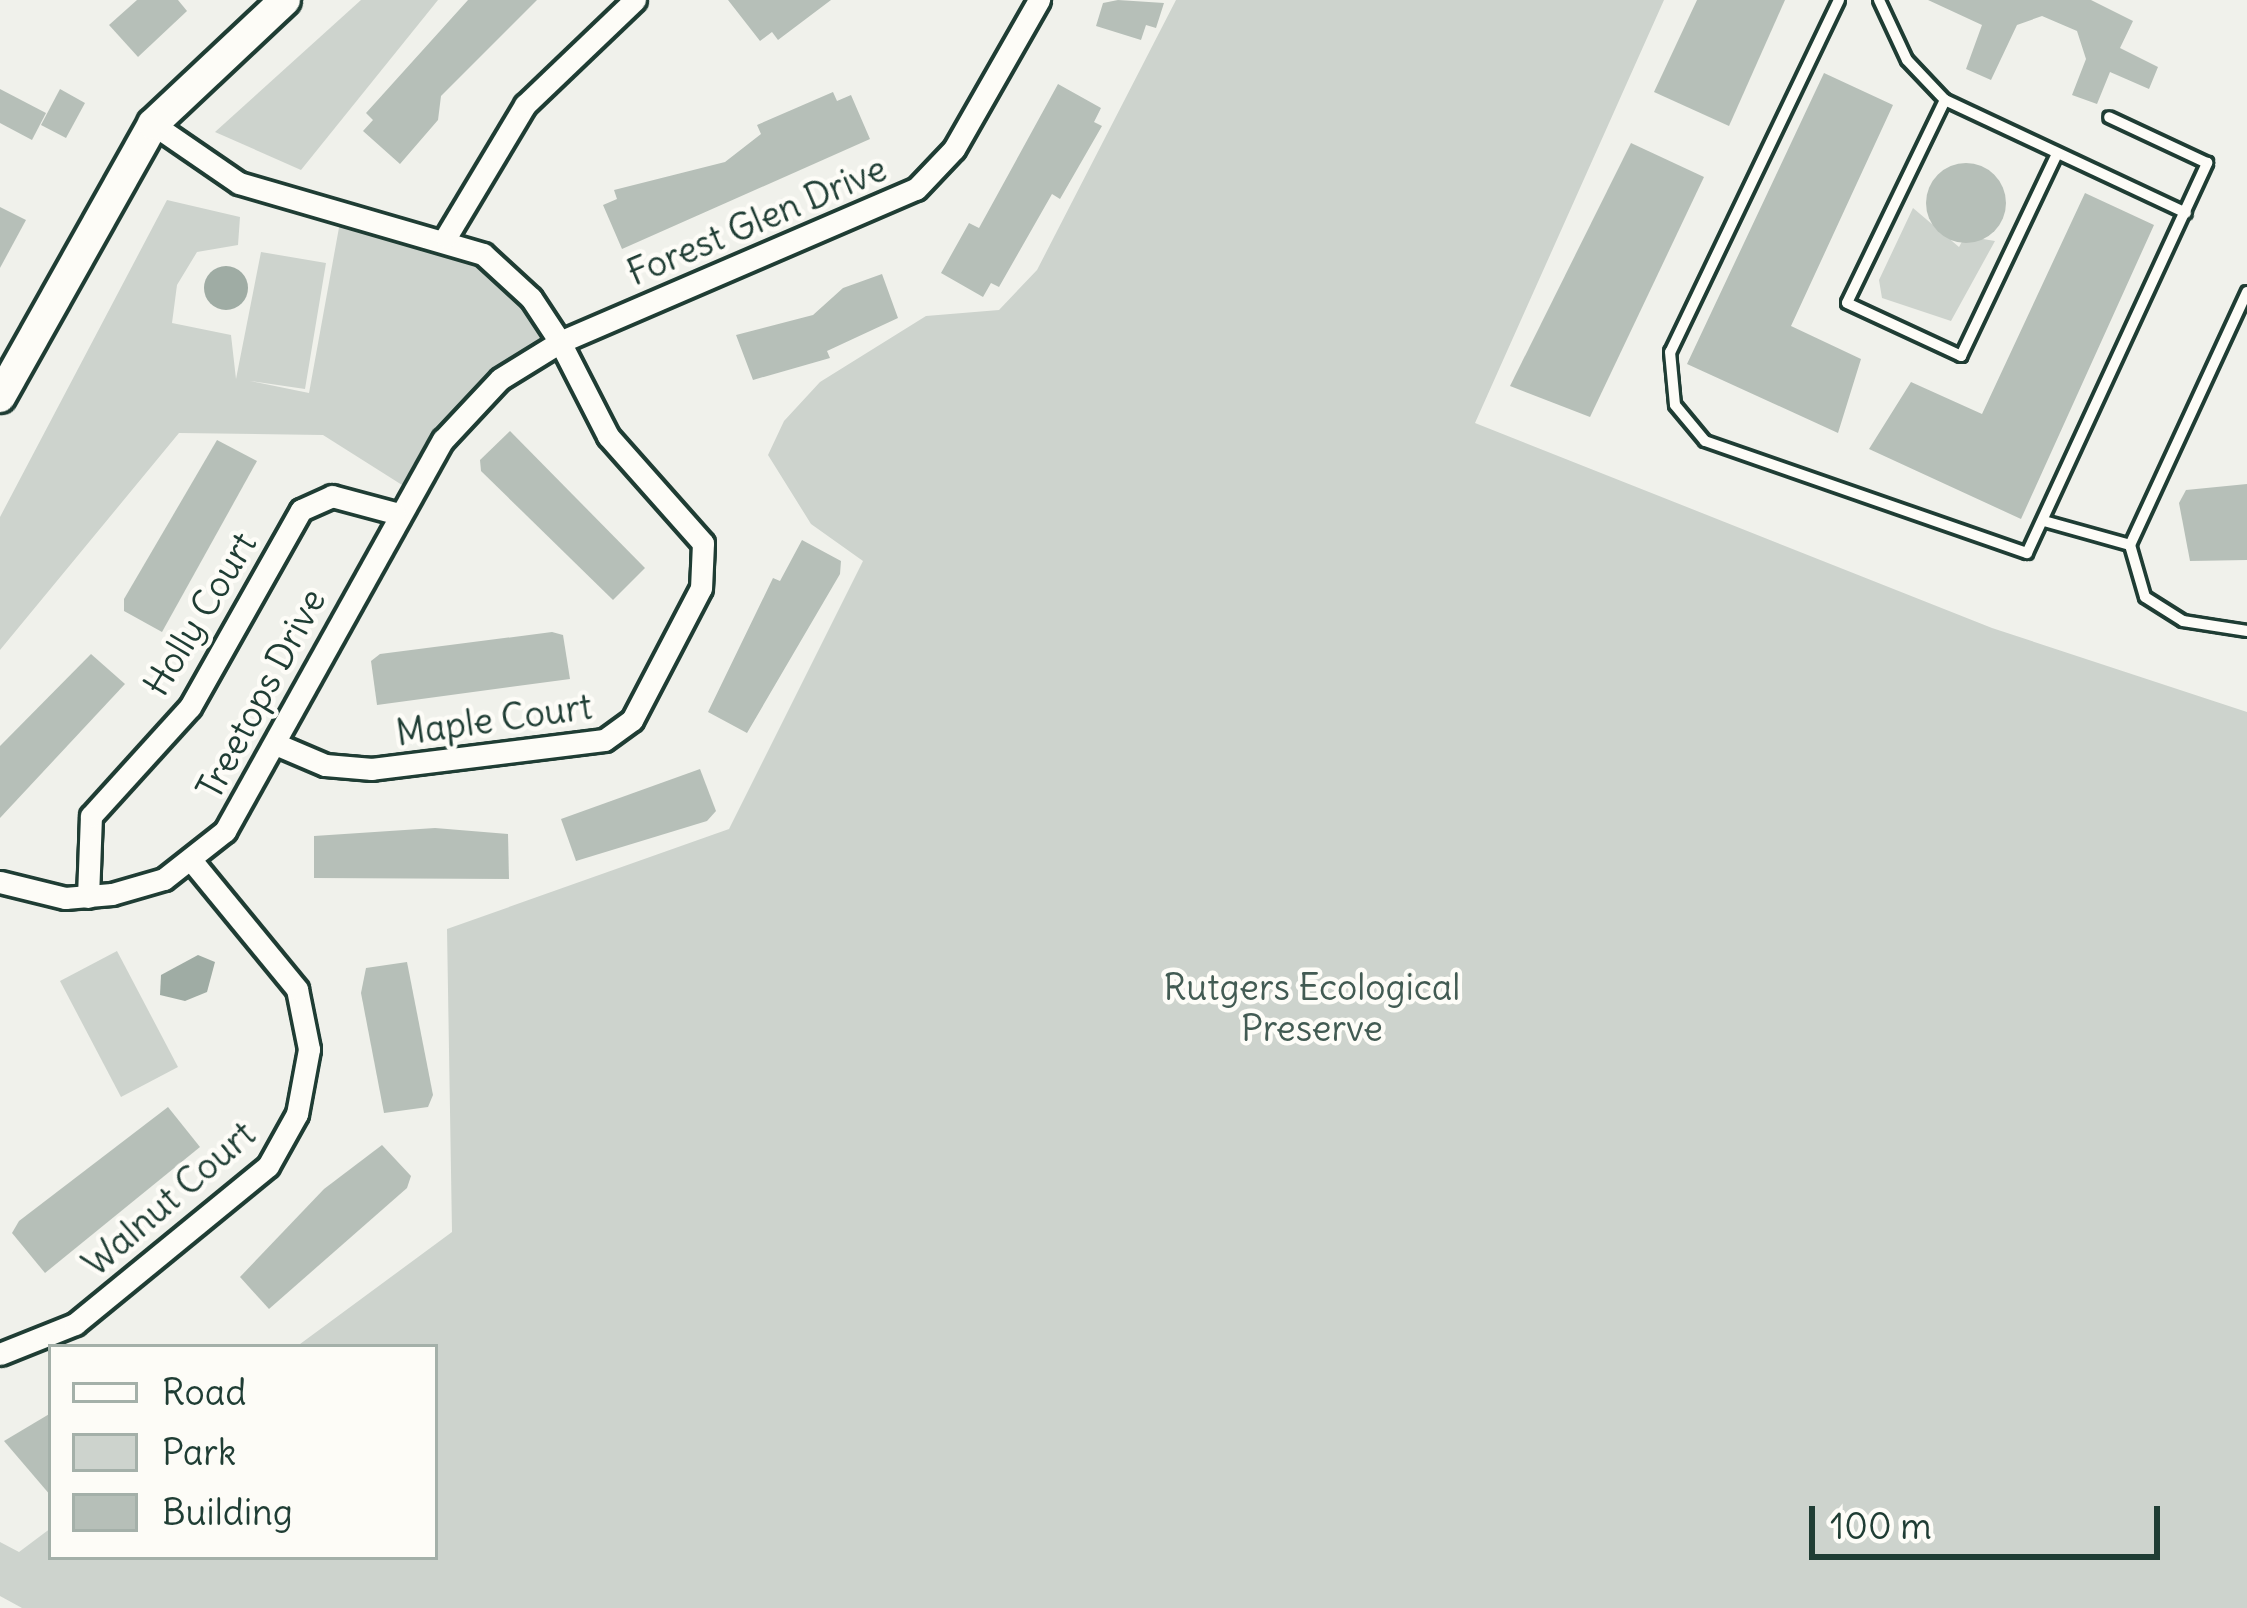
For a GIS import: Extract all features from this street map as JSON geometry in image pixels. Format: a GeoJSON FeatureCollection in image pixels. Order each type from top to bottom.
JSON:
{"type":"FeatureCollection","features":[{"type":"Feature","properties":{"kind":"street"},"geometry":{"type":"LineString","coordinates":[[0,397],[153,124],[286,0]]}},
{"type":"Feature","properties":{"kind":"street"},"geometry":{"type":"LineString","coordinates":[[446,237],[525,105],[635,0]]}},
{"type":"Feature","properties":{"kind":"street","name":"Forest Glen Drive"},"geometry":{"type":"LineString","coordinates":[[394,513],[469,407],[560,342],[916,189],[954,149],[1039,0]]}},
{"type":"Feature","properties":{"kind":"street"},"geometry":{"type":"LineString","coordinates":[[153,124],[239,183],[446,237],[509,276],[560,342]]}},
{"type":"Feature","properties":{"kind":"street","name":"Maple Court"},"geometry":{"type":"LineString","coordinates":[[278,745],[328,766],[373,770],[604,740],[632,720],[700,588],[703,543],[608,436],[560,342]]}},
{"type":"Feature","properties":{"kind":"street","name":"Holly Court"},"geometry":{"type":"LineString","coordinates":[[88,897],[91,816],[190,707],[301,510],[332,496],[394,513]]}},
{"type":"Feature","properties":{"kind":"street","name":"Treetops Drive"},"geometry":{"type":"LineString","coordinates":[[88,897],[149,884],[191,860],[225,831],[278,745],[394,513]]}},
{"type":"Feature","properties":{"kind":"street","name":"Walnut Court"},"geometry":{"type":"LineString","coordinates":[[0,1354],[75,1324],[268,1166],[297,1114],[309,1048],[296,989],[191,860]]}},
{"type":"Feature","properties":{"kind":"street"},"geometry":{"type":"LineString","coordinates":[[0,882],[88,897]]}},
{"type":"Feature","properties":{"kind":"lane"},"geometry":{"type":"LineString","coordinates":[[1840,0],[1670,352],[1675,405],[1705,441],[2027,553],[2207,163],[2109,117]]}},
{"type":"Feature","properties":{"kind":"lane"},"geometry":{"type":"LineString","coordinates":[[1879,0],[1907,60],[1945,100],[2186,213]]}},
{"type":"Feature","properties":{"kind":"lane"},"geometry":{"type":"LineString","coordinates":[[1945,100],[1847,303],[1961,356],[2056,156]]}},
{"type":"Feature","properties":{"kind":"lane"},"geometry":{"type":"LineString","coordinates":[[2247,292],[2130,545],[2145,597],[2183,621],[2247,631]]}},
{"type":"Feature","properties":{"kind":"lane"},"geometry":{"type":"LineString","coordinates":[[2044,520],[2130,545]]}},
{"type":"Feature","properties":{"kind":"green space"},"geometry":{"type":"Polygon","coordinates":[[[361,0],[438,0],[301,170],[215,132],[361,0]]]}},
{"type":"Feature","properties":{"kind":"green space","name":"Rutgers Ecological Preserve"},"geometry":{"type":"Polygon","coordinates":[[[1176,0],[1664,0],[1475,423],[1992,628],[2247,712],[2247,1608],[22,1608],[0,1596],[0,1542],[19,1552],[48,1530],[48,1560],[438,1560],[438,1344],[300,1344],[452,1232],[447,929],[729,829],[863,561],[811,524],[768,455],[784,421],[820,382],[926,316],[999,310],[1037,270],[1176,0]]]}},
{"type":"Feature","properties":{"kind":"green space"},"geometry":{"type":"Polygon","coordinates":[[[167,200],[240,217],[238,245],[197,252],[177,285],[172,323],[231,335],[236,379],[261,252],[326,263],[305,389],[250,381],[309,393],[342,211],[483,254],[560,342],[525,360],[410,490],[323,435],[179,433],[0,650],[0,517],[167,200]]]}},
{"type":"Feature","properties":{"kind":"green space"},"geometry":{"type":"Polygon","coordinates":[[[1913,208],[1959,247],[1965,236],[1995,241],[1951,321],[1882,298],[1879,280],[1913,208]]]}},
{"type":"Feature","properties":{"kind":"green space"},"geometry":{"type":"Polygon","coordinates":[[[117,951],[178,1067],[121,1097],[60,981],[117,951]]]}},
{"type":"Feature","properties":{"kind":"shaded area"},"geometry":{"type":"Polygon","coordinates":[[[226,266],[241,273],[248,288],[241,303],[226,310],[211,303],[204,288],[211,273],[226,266]]]}},
{"type":"Feature","properties":{"kind":"shaded area"},"geometry":{"type":"Polygon","coordinates":[[[198,955],[215,962],[207,992],[185,1001],[160,995],[161,975],[198,955]]]}},
{"type":"Feature","properties":{"kind":"building"},"geometry":{"type":"Polygon","coordinates":[[[137,0],[178,0],[187,11],[138,57],[109,25],[137,0]]]}},
{"type":"Feature","properties":{"kind":"building"},"geometry":{"type":"Polygon","coordinates":[[[468,0],[537,0],[441,96],[438,120],[400,164],[363,131],[373,120],[366,113],[468,0]]]}},
{"type":"Feature","properties":{"kind":"building"},"geometry":{"type":"Polygon","coordinates":[[[728,0],[831,0],[778,40],[772,32],[760,41],[728,0]]]}},
{"type":"Feature","properties":{"kind":"building"},"geometry":{"type":"Polygon","coordinates":[[[1697,0],[1785,0],[1729,126],[1654,92],[1697,0]]]}},
{"type":"Feature","properties":{"kind":"building"},"geometry":{"type":"Polygon","coordinates":[[[1928,0],[2091,0],[2133,21],[2120,48],[2158,67],[2149,89],[2110,72],[2097,104],[2072,95],[2086,59],[2077,31],[2042,16],[2017,25],[1991,80],[1966,69],[1982,25],[1928,0]]]}},
{"type":"Feature","properties":{"kind":"building"},"geometry":{"type":"Polygon","coordinates":[[[1103,3],[1164,3],[1156,28],[1146,25],[1141,40],[1096,26],[1103,3]]]}},
{"type":"Feature","properties":{"kind":"building"},"geometry":{"type":"Polygon","coordinates":[[[1824,73],[1893,105],[1791,326],[1861,359],[1838,433],[1687,364],[1824,73]]]}},
{"type":"Feature","properties":{"kind":"building"},"geometry":{"type":"Polygon","coordinates":[[[1058,84],[1101,108],[1094,122],[1102,126],[1060,199],[1052,194],[999,287],[991,283],[983,297],[941,273],[969,223],[979,228],[1058,84]]]}},
{"type":"Feature","properties":{"kind":"building"},"geometry":{"type":"Polygon","coordinates":[[[0,89],[46,113],[32,140],[0,123],[0,89]]]}},
{"type":"Feature","properties":{"kind":"building"},"geometry":{"type":"Polygon","coordinates":[[[60,89],[85,103],[66,138],[41,125],[60,89]]]}},
{"type":"Feature","properties":{"kind":"building"},"geometry":{"type":"Polygon","coordinates":[[[833,92],[837,101],[851,95],[870,139],[622,249],[603,205],[617,199],[614,190],[725,162],[761,134],[757,125],[833,92]]]}},
{"type":"Feature","properties":{"kind":"building"},"geometry":{"type":"Polygon","coordinates":[[[1631,143],[1704,177],[1590,417],[1510,386],[1631,143]]]}},
{"type":"Feature","properties":{"kind":"building"},"geometry":{"type":"Polygon","coordinates":[[[1966,163],[1994,175],[2006,203],[1994,231],[1966,243],[1938,231],[1926,203],[1938,175],[1966,163]]]}},
{"type":"Feature","properties":{"kind":"building"},"geometry":{"type":"Polygon","coordinates":[[[2085,193],[2154,225],[2021,519],[1869,449],[1911,382],[1982,414],[2085,193]]]}},
{"type":"Feature","properties":{"kind":"building"},"geometry":{"type":"Polygon","coordinates":[[[0,207],[26,220],[0,268],[0,207]]]}},
{"type":"Feature","properties":{"kind":"building"},"geometry":{"type":"Polygon","coordinates":[[[882,274],[898,318],[827,351],[830,358],[753,380],[736,335],[813,315],[843,288],[882,274]]]}},
{"type":"Feature","properties":{"kind":"building"},"geometry":{"type":"Polygon","coordinates":[[[510,431],[645,568],[613,600],[481,471],[480,460],[510,431]]]}},
{"type":"Feature","properties":{"kind":"building"},"geometry":{"type":"Polygon","coordinates":[[[217,440],[257,461],[162,632],[124,611],[124,599],[217,440]]]}},
{"type":"Feature","properties":{"kind":"building"},"geometry":{"type":"Polygon","coordinates":[[[2247,484],[2247,560],[2190,561],[2179,503],[2186,490],[2247,484]]]}},
{"type":"Feature","properties":{"kind":"building"},"geometry":{"type":"Polygon","coordinates":[[[802,540],[841,561],[840,574],[747,733],[708,712],[773,578],[780,581],[802,540]]]}},
{"type":"Feature","properties":{"kind":"building"},"geometry":{"type":"Polygon","coordinates":[[[552,632],[563,635],[570,679],[377,705],[371,661],[380,654],[552,632]]]}},
{"type":"Feature","properties":{"kind":"building"},"geometry":{"type":"Polygon","coordinates":[[[91,654],[125,684],[0,818],[0,746],[91,654]]]}},
{"type":"Feature","properties":{"kind":"building"},"geometry":{"type":"Polygon","coordinates":[[[700,769],[716,811],[707,821],[576,861],[561,819],[700,769]]]}},
{"type":"Feature","properties":{"kind":"building"},"geometry":{"type":"Polygon","coordinates":[[[435,828],[508,834],[509,879],[314,878],[314,836],[435,828]]]}},
{"type":"Feature","properties":{"kind":"building"},"geometry":{"type":"Polygon","coordinates":[[[407,962],[433,1095],[428,1107],[384,1113],[361,993],[366,968],[407,962]]]}},
{"type":"Feature","properties":{"kind":"building"},"geometry":{"type":"Polygon","coordinates":[[[168,1107],[200,1147],[45,1273],[12,1233],[19,1221],[168,1107]]]}},
{"type":"Feature","properties":{"kind":"building"},"geometry":{"type":"Polygon","coordinates":[[[382,1145],[411,1176],[407,1188],[269,1309],[240,1277],[324,1189],[382,1145]]]}},
{"type":"Feature","properties":{"kind":"building"},"geometry":{"type":"Polygon","coordinates":[[[48,1415],[48,1492],[4,1441],[48,1415]]]}}]}
